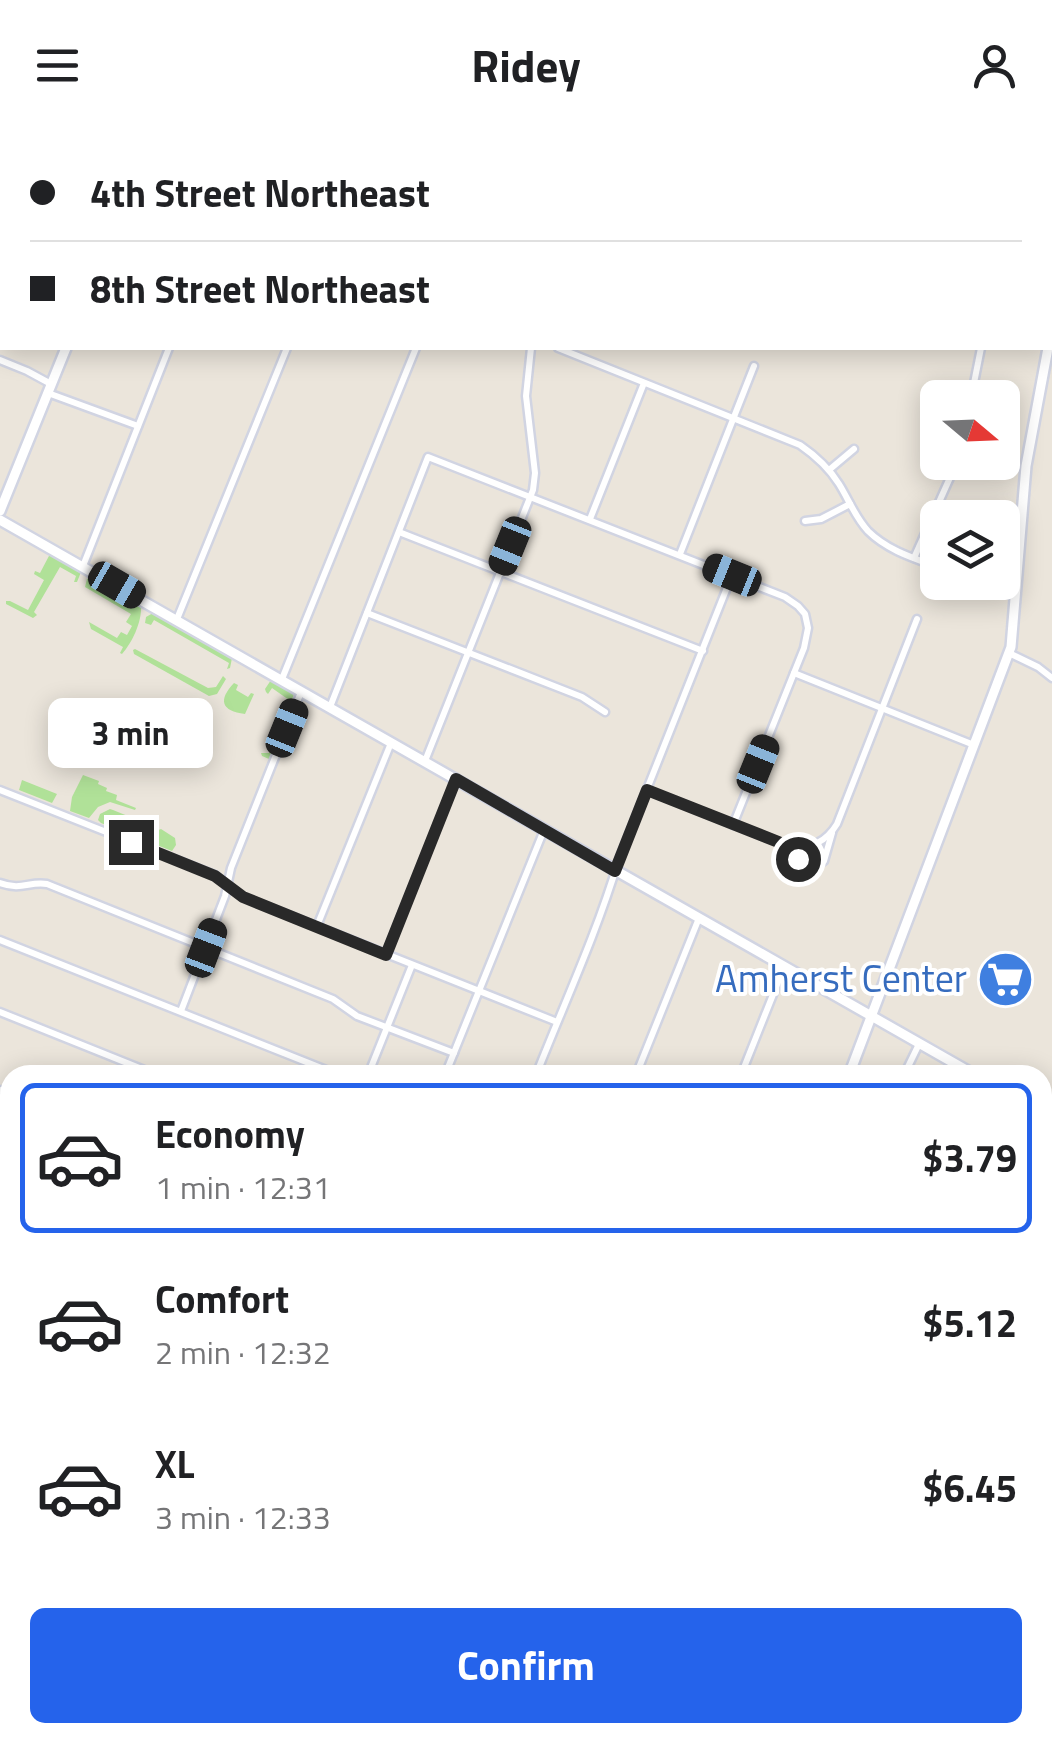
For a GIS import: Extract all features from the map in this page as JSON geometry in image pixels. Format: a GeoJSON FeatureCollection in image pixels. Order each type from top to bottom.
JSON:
{"type":"FeatureCollection","features":[{"type":"Feature","properties":{"kind":"street"},"geometry":{"type":"LineString","coordinates":[[0,511],[65,350]]}},
{"type":"Feature","properties":{"kind":"street"},"geometry":{"type":"LineString","coordinates":[[83,566],[168,350]]}},
{"type":"Feature","properties":{"kind":"street"},"geometry":{"type":"LineString","coordinates":[[177,619],[286,350]]}},
{"type":"Feature","properties":{"kind":"street"},"geometry":{"type":"LineString","coordinates":[[282,680],[415,350]]}},
{"type":"Feature","properties":{"kind":"street"},"geometry":{"type":"LineString","coordinates":[[425,761],[531,496],[535,472],[526,396],[531,350]]}},
{"type":"Feature","properties":{"kind":"street"},"geometry":{"type":"LineString","coordinates":[[573,350],[800,445],[829,470],[876,538],[920,560]]}},
{"type":"Feature","properties":{"kind":"street"},"geometry":{"type":"LineString","coordinates":[[975,380],[981,350]]}},
{"type":"Feature","properties":{"kind":"street"},"geometry":{"type":"LineString","coordinates":[[1020,545],[1026,466],[1048,350]]}},
{"type":"Feature","properties":{"kind":"street"},"geometry":{"type":"LineString","coordinates":[[0,360],[28,371],[50,389],[138,426]]}},
{"type":"Feature","properties":{"kind":"street"},"geometry":{"type":"LineString","coordinates":[[680,554],[754,366]]}},
{"type":"Feature","properties":{"kind":"street"},"geometry":{"type":"LineString","coordinates":[[590,520],[644,382]]}},
{"type":"Feature","properties":{"kind":"street"},"geometry":{"type":"LineString","coordinates":[[1040,385],[1052,390]]}},
{"type":"Feature","properties":{"kind":"street"},"geometry":{"type":"LineString","coordinates":[[829,470],[854,449]]}},
{"type":"Feature","properties":{"kind":"street"},"geometry":{"type":"LineString","coordinates":[[330,707],[428,457],[680,554],[798,606],[808,624],[807,636],[733,824]]}},
{"type":"Feature","properties":{"kind":"street"},"geometry":{"type":"LineString","coordinates":[[914,558],[949,480]]}},
{"type":"Feature","properties":{"kind":"street"},"geometry":{"type":"LineString","coordinates":[[805,521],[821,519],[850,504]]}},
{"type":"Feature","properties":{"kind":"street"},"geometry":{"type":"LineString","coordinates":[[0,520],[957,1065]]}},
{"type":"Feature","properties":{"kind":"street"},"geometry":{"type":"LineString","coordinates":[[399,532],[703,651]]}},
{"type":"Feature","properties":{"kind":"street"},"geometry":{"type":"LineString","coordinates":[[541,1065],[732,575]]}},
{"type":"Feature","properties":{"kind":"street"},"geometry":{"type":"LineString","coordinates":[[852,1065],[1009,654],[1016,600]]}},
{"type":"Feature","properties":{"kind":"street"},"geometry":{"type":"LineString","coordinates":[[367,613],[582,697],[605,712]]}},
{"type":"Feature","properties":{"kind":"street"},"geometry":{"type":"LineString","coordinates":[[791,847],[803,864],[818,864],[827,857],[832,832],[918,619]]}},
{"type":"Feature","properties":{"kind":"street"},"geometry":{"type":"LineString","coordinates":[[1009,654],[1052,678]]}},
{"type":"Feature","properties":{"kind":"street"},"geometry":{"type":"LineString","coordinates":[[794,674],[975,745]]}},
{"type":"Feature","properties":{"kind":"street"},"geometry":{"type":"LineString","coordinates":[[181,1011],[231,868],[302,691]]}},
{"type":"Feature","properties":{"kind":"street"},"geometry":{"type":"LineString","coordinates":[[317,926],[391,742]]}},
{"type":"Feature","properties":{"kind":"street"},"geometry":{"type":"LineString","coordinates":[[386,955],[456,779]]}},
{"type":"Feature","properties":{"kind":"street"},"geometry":{"type":"LineString","coordinates":[[0,790],[215,876],[243,897],[557,1022]]}},
{"type":"Feature","properties":{"kind":"street"},"geometry":{"type":"LineString","coordinates":[[647,790],[791,847],[816,844],[832,832]]}},
{"type":"Feature","properties":{"kind":"street"},"geometry":{"type":"LineString","coordinates":[[449,1065],[544,830]]}},
{"type":"Feature","properties":{"kind":"street"},"geometry":{"type":"LineString","coordinates":[[0,883],[18,888],[48,884],[333,999],[349,1012],[454,1053]]}},
{"type":"Feature","properties":{"kind":"street"},"geometry":{"type":"LineString","coordinates":[[640,1065],[699,918]]}},
{"type":"Feature","properties":{"kind":"street"},"geometry":{"type":"LineString","coordinates":[[0,940],[314,1065]]}},
{"type":"Feature","properties":{"kind":"street"},"geometry":{"type":"LineString","coordinates":[[372,1065],[412,965]]}},
{"type":"Feature","properties":{"kind":"street"},"geometry":{"type":"LineString","coordinates":[[745,1065],[784,967]]}},
{"type":"Feature","properties":{"kind":"street"},"geometry":{"type":"LineString","coordinates":[[0,1012],[132,1065]]}},
{"type":"Feature","properties":{"kind":"street"},"geometry":{"type":"LineString","coordinates":[[909,1065],[919,1044]]}},
{"type":"Feature","properties":{"kind":"green space"},"geometry":{"type":"Polygon","coordinates":[[[50,554],[81,572],[77,582],[76,576],[60,567],[33,618],[6,604],[10,601],[28,610],[44,580],[35,571],[40,573],[50,554]]]}},
{"type":"Feature","properties":{"kind":"green space"},"geometry":{"type":"Polygon","coordinates":[[[91,578],[141,606],[136,632],[122,654],[123,647],[91,629],[89,622],[117,638],[121,632],[127,635],[132,626],[126,622],[131,614],[85,587],[91,578]]]}},
{"type":"Feature","properties":{"kind":"green space"},"geometry":{"type":"Polygon","coordinates":[[[153,613],[232,658],[230,668],[227,669],[229,663],[154,620],[151,625],[145,623],[153,613]]]}},
{"type":"Feature","properties":{"kind":"green space"},"geometry":{"type":"Polygon","coordinates":[[[135,649],[208,688],[216,687],[223,676],[226,679],[217,694],[209,696],[134,654],[135,649]]]}},
{"type":"Feature","properties":{"kind":"green space"},"geometry":{"type":"Polygon","coordinates":[[[271,680],[294,694],[269,759],[261,753],[269,753],[289,700],[272,688],[266,692],[271,680]]]}},
{"type":"Feature","properties":{"kind":"green space"},"geometry":{"type":"Polygon","coordinates":[[[234,683],[238,685],[236,690],[248,697],[254,694],[245,714],[225,704],[234,683]]]}},
{"type":"Feature","properties":{"kind":"green space"},"geometry":{"type":"Polygon","coordinates":[[[83,775],[99,781],[106,791],[117,795],[116,800],[135,810],[110,802],[98,807],[89,818],[70,811],[83,775]]]}},
{"type":"Feature","properties":{"kind":"green space"},"geometry":{"type":"Polygon","coordinates":[[[22,780],[57,794],[52,803],[19,790],[22,780]]]}},
{"type":"Feature","properties":{"kind":"green space"},"geometry":{"type":"Polygon","coordinates":[[[110,809],[150,825],[128,834],[101,823],[100,814],[110,809]]]}},
{"type":"Feature","properties":{"kind":"green space"},"geometry":{"type":"Polygon","coordinates":[[[161,829],[175,838],[172,851],[144,840],[146,835],[161,829]]]}},
{"type":"Feature","properties":{"kind":"place","name":"Amherst Center"},"geometry":{"type":"Point","coordinates":[1006,979]}},
{"type":"Feature","properties":{"kind":"route"},"geometry":{"type":"LineString","coordinates":[[131,842],[215,876],[243,897],[386,955],[456,779],[615,871],[647,790],[791,847],[798,859]]}}]}
